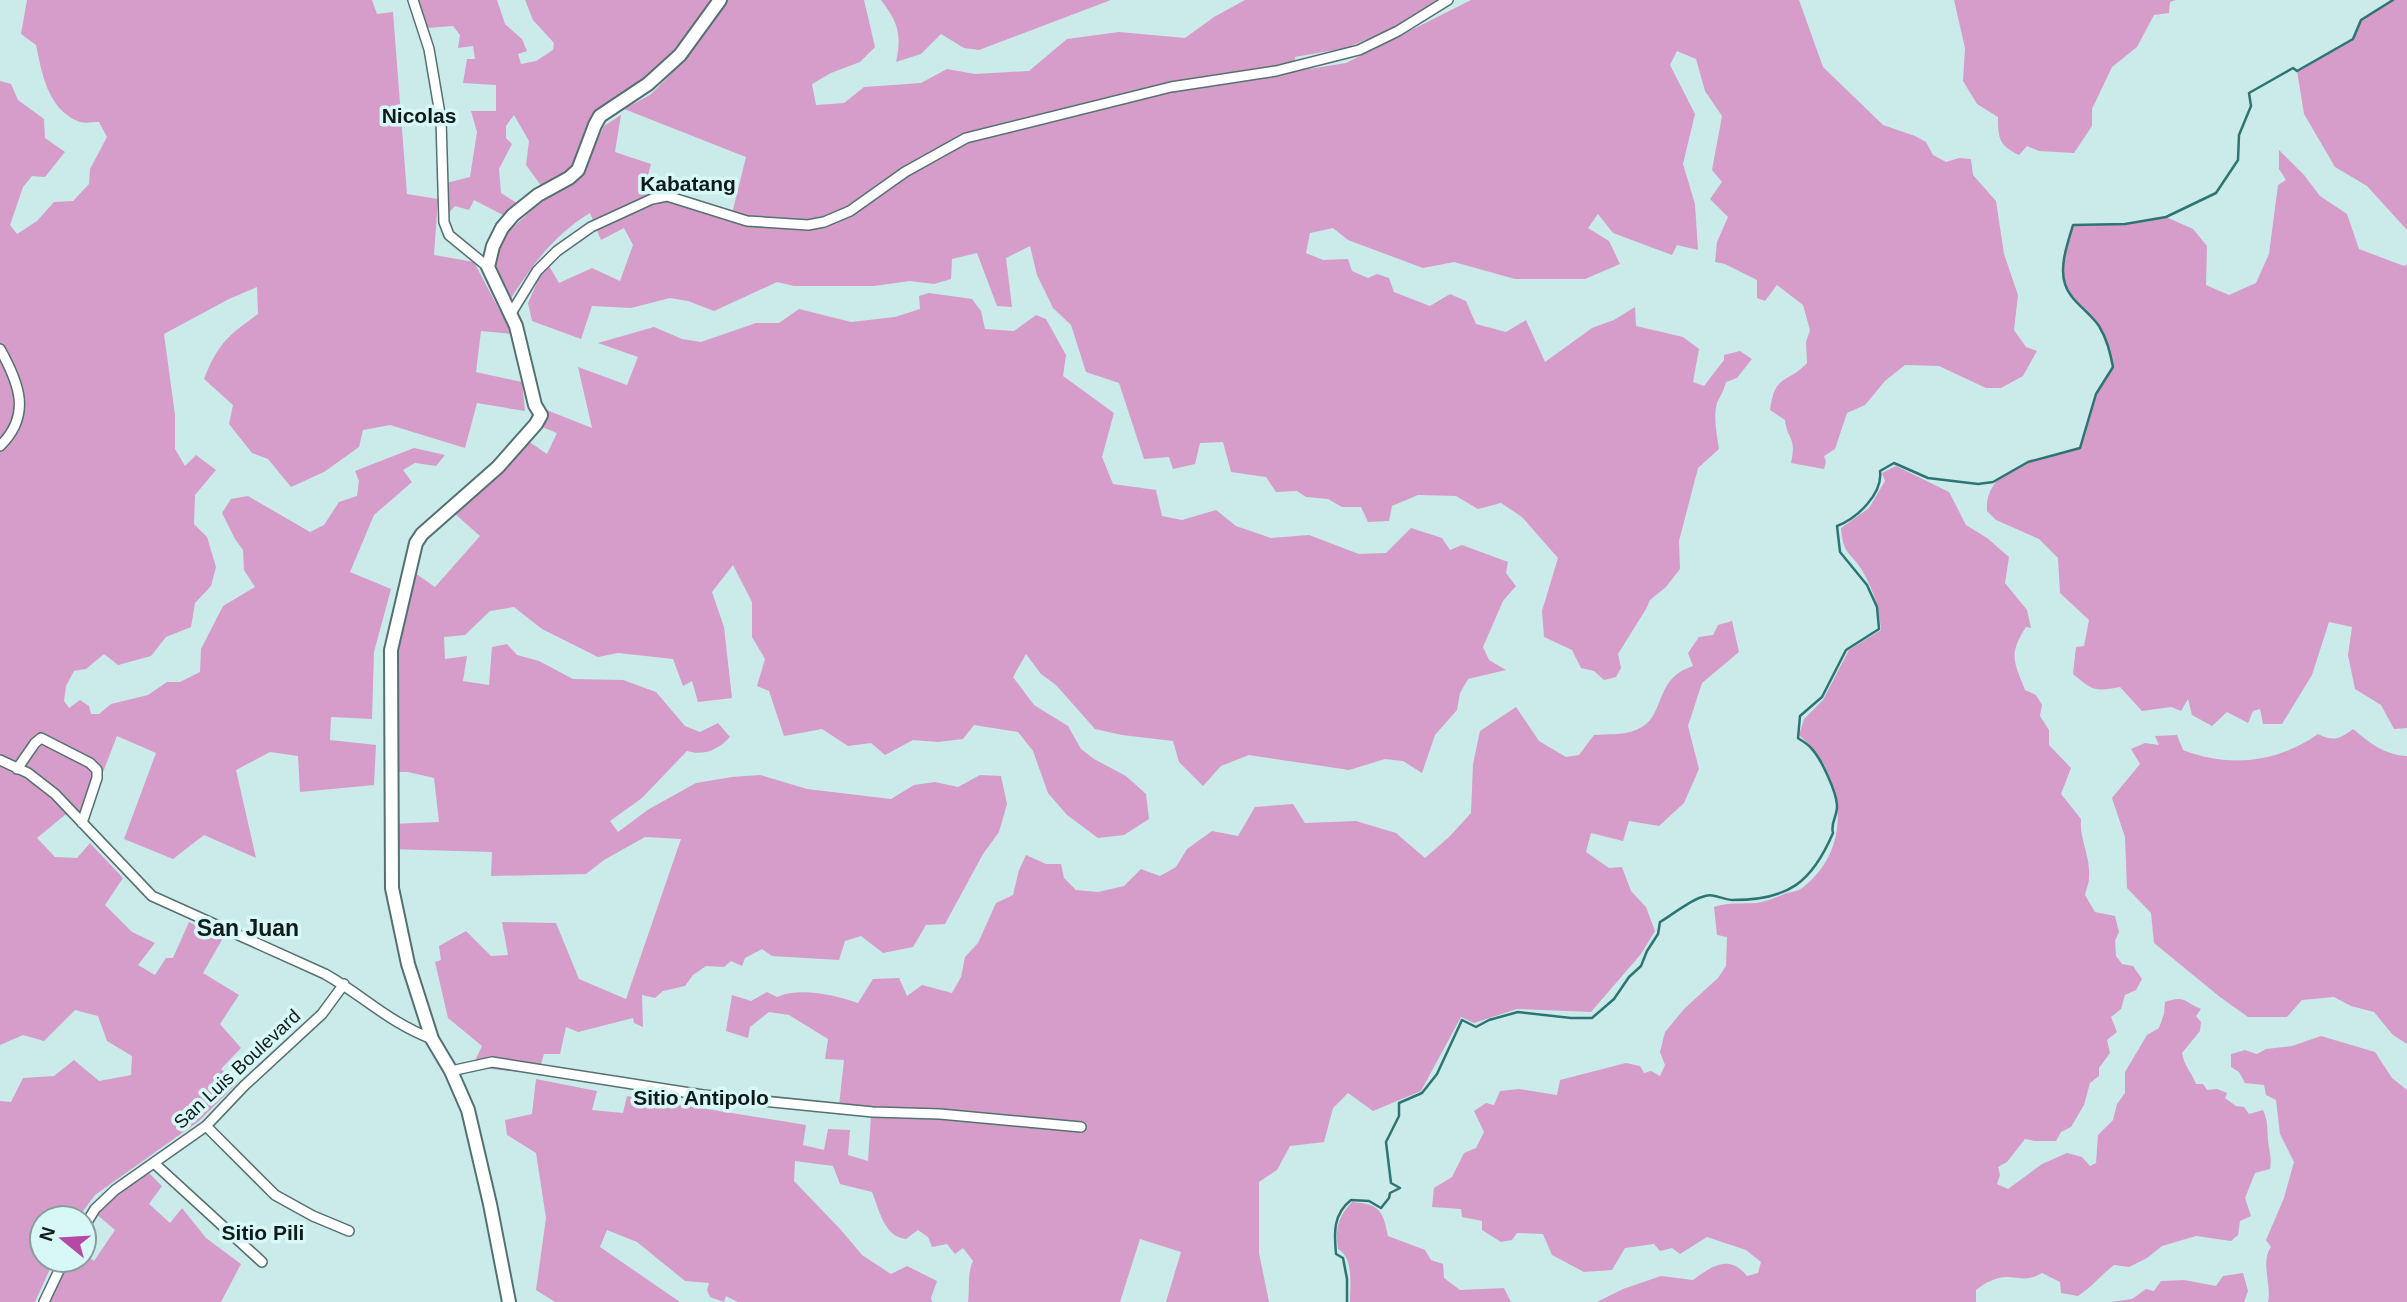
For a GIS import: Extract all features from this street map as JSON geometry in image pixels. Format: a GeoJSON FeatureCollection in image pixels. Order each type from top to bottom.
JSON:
{"type":"FeatureCollection","features":[{"type":"Feature","properties":{"kind":"street"},"geometry":{"type":"LineString","coordinates":[[413,0],[429,49],[441,120],[444,222],[449,235],[488,267],[520,340],[535,405],[541,415],[537,424],[498,467],[422,534],[416,543],[391,650],[392,888],[408,964],[432,1039],[451,1071],[468,1110],[509,1302]]}},
{"type":"Feature","properties":{"kind":"street"},"geometry":{"type":"LineString","coordinates":[[488,267],[493,246],[502,228],[526,204],[578,170],[600,116],[648,84],[680,55],[720,0]]}},
{"type":"Feature","properties":{"kind":"street"},"geometry":{"type":"LineString","coordinates":[[510,315],[537,271],[557,251],[591,227],[652,199],[667,196],[747,221],[808,225],[824,222],[850,211],[905,172],[966,138],[1180,85],[1276,71],[1359,50],[1398,31],[1448,0]]}},
{"type":"Feature","properties":{"kind":"street"},"geometry":{"type":"LineString","coordinates":[[0,349],[19,390],[19,401],[17,424],[0,446]]}},
{"type":"Feature","properties":{"kind":"street"},"geometry":{"type":"LineString","coordinates":[[17,769],[41,738],[90,763],[97,770],[97,779],[82,823]]}},
{"type":"Feature","properties":{"kind":"street"},"geometry":{"type":"LineString","coordinates":[[0,760],[43,784],[152,896],[344,984],[395,1022],[432,1039]]}},
{"type":"Feature","properties":{"kind":"street","name":"San Luis Boulevard"},"geometry":{"type":"LineString","coordinates":[[98,1206],[116,1190],[206,1126],[244,1086],[322,1014],[344,984]]}},
{"type":"Feature","properties":{"kind":"street"},"geometry":{"type":"LineString","coordinates":[[451,1071],[492,1062],[703,1095],[873,1112],[940,1114],[1081,1127]]}},
{"type":"Feature","properties":{"kind":"street"},"geometry":{"type":"LineString","coordinates":[[206,1126],[275,1195],[349,1231]]}},
{"type":"Feature","properties":{"kind":"street"},"geometry":{"type":"LineString","coordinates":[[155,1164],[262,1262]]}},
{"type":"Feature","properties":{"kind":"street"},"geometry":{"type":"LineString","coordinates":[[44,1302],[57,1274]]}},
{"type":"Feature","properties":{"kind":"shaded area"},"geometry":{"type":"Polygon","coordinates":[[[27,0],[372,0],[377,14],[393,12],[407,194],[438,199],[434,255],[474,262],[512,334],[481,331],[476,372],[522,382],[525,411],[477,403],[465,448],[390,425],[363,430],[359,447],[324,472],[291,487],[268,459],[252,453],[229,424],[233,405],[204,379],[214,357],[225,342],[258,314],[257,287],[164,334],[175,415],[175,449],[185,466],[196,455],[216,470],[195,495],[194,524],[207,537],[216,567],[211,586],[195,603],[191,627],[166,637],[151,656],[118,665],[104,654],[86,669],[74,671],[66,686],[64,701],[69,708],[80,700],[89,706],[91,714],[99,714],[111,704],[148,695],[167,682],[180,682],[200,672],[201,649],[223,606],[255,587],[244,570],[243,550],[222,513],[231,499],[248,496],[310,532],[324,525],[339,502],[357,496],[359,481],[355,471],[414,448],[445,455],[436,466],[415,463],[403,470],[412,482],[374,515],[350,572],[391,589],[374,652],[372,719],[331,717],[330,740],[376,745],[374,785],[300,792],[298,756],[270,752],[236,770],[256,858],[204,835],[173,859],[124,839],[156,753],[117,736],[86,816],[65,815],[37,838],[55,857],[77,858],[90,843],[123,878],[105,905],[132,932],[155,943],[138,965],[155,975],[166,958],[173,958],[189,922],[223,938],[203,973],[239,995],[220,1024],[241,1048],[221,1069],[237,1083],[199,1121],[95,1195],[88,1204],[28,1204],[28,1274],[48,1274],[35,1302],[0,1302],[0,1101],[11,1102],[23,1078],[54,1076],[74,1060],[99,1081],[131,1075],[132,1056],[107,1041],[98,1016],[75,1010],[44,1041],[23,1035],[0,1045],[0,81],[11,84],[18,100],[44,119],[45,138],[65,152],[45,177],[32,176],[23,187],[10,225],[17,234],[37,221],[54,202],[73,201],[89,184],[90,169],[107,137],[99,122],[77,121],[59,107],[44,78],[36,45],[21,34],[27,0]]]}},
{"type":"Feature","properties":{"kind":"shaded area"},"geometry":{"type":"Polygon","coordinates":[[[418,0],[497,0],[505,24],[522,39],[527,51],[518,54],[521,64],[536,61],[553,50],[554,43],[533,20],[525,0],[712,0],[662,67],[594,117],[572,168],[542,187],[526,165],[529,141],[514,115],[506,126],[506,138],[512,144],[499,169],[501,193],[517,203],[505,216],[474,200],[469,210],[455,206],[445,217],[446,183],[470,177],[477,132],[471,111],[496,111],[496,85],[463,83],[467,59],[475,59],[473,46],[458,48],[460,35],[453,26],[427,28],[418,0]]]}},
{"type":"Feature","properties":{"kind":"shaded area"},"geometry":{"type":"Polygon","coordinates":[[[726,0],[864,0],[875,47],[860,62],[812,84],[816,105],[844,103],[864,87],[921,83],[947,69],[975,74],[1029,71],[1067,39],[1119,32],[1185,38],[1214,17],[1245,0],[1451,0],[1428,14],[1346,48],[1295,57],[1296,71],[1346,63],[1471,0],[1799,0],[1823,67],[1883,125],[1926,142],[1933,155],[1946,162],[1959,158],[1971,159],[1973,175],[1996,201],[2004,254],[2018,295],[2014,330],[2026,347],[2037,351],[2023,376],[2001,388],[1986,388],[1939,366],[1905,365],[1885,381],[1865,405],[1847,413],[1835,449],[1824,456],[1824,469],[1791,463],[1792,443],[1785,420],[1770,410],[1778,385],[1807,363],[1806,342],[1810,330],[1803,305],[1777,285],[1765,301],[1757,298],[1757,280],[1725,264],[1715,262],[1717,242],[1728,217],[1710,199],[1722,182],[1712,170],[1722,116],[1705,91],[1696,59],[1677,51],[1670,65],[1695,114],[1683,164],[1695,204],[1698,250],[1677,245],[1672,255],[1613,233],[1598,214],[1588,228],[1609,241],[1620,264],[1585,279],[1515,279],[1454,262],[1423,268],[1348,240],[1333,228],[1310,233],[1306,253],[1323,260],[1348,259],[1352,271],[1368,278],[1377,274],[1389,278],[1394,292],[1430,306],[1450,294],[1466,301],[1476,324],[1506,332],[1526,320],[1545,362],[1592,328],[1614,320],[1635,307],[1636,326],[1683,337],[1699,349],[1693,382],[1704,386],[1724,360],[1724,355],[1740,351],[1752,359],[1737,378],[1726,382],[1717,403],[1715,420],[1719,449],[1698,468],[1679,541],[1680,569],[1666,587],[1650,600],[1618,654],[1621,668],[1616,677],[1604,680],[1594,671],[1581,668],[1572,650],[1544,637],[1542,611],[1558,558],[1522,517],[1501,503],[1478,509],[1456,496],[1418,495],[1392,506],[1389,521],[1368,522],[1361,507],[1342,507],[1328,499],[1306,497],[1297,491],[1276,492],[1266,477],[1231,472],[1223,442],[1200,443],[1195,464],[1173,469],[1169,457],[1144,459],[1119,383],[1086,372],[1071,325],[1053,308],[1037,275],[1030,246],[1006,258],[1012,307],[997,306],[977,253],[952,259],[951,279],[934,284],[910,281],[874,286],[794,286],[777,282],[714,311],[688,301],[670,298],[631,308],[592,306],[581,339],[532,321],[528,303],[548,264],[559,283],[592,268],[620,281],[633,245],[624,228],[601,240],[590,213],[566,230],[546,251],[511,298],[494,261],[508,232],[537,205],[580,177],[604,126],[621,115],[615,152],[651,164],[643,193],[681,203],[730,222],[746,157],[624,109],[650,95],[678,67],[726,0]]]}},
{"type":"Feature","properties":{"kind":"shaded area"},"geometry":{"type":"Polygon","coordinates":[[[881,0],[1111,0],[979,50],[964,48],[941,34],[921,54],[896,62],[899,44],[897,29],[881,0]]]}},
{"type":"Feature","properties":{"kind":"shaded area"},"geometry":{"type":"Polygon","coordinates":[[[1954,0],[2176,0],[2170,2],[2169,13],[2154,15],[2137,47],[2112,67],[2092,109],[2092,126],[2074,153],[2039,151],[2027,146],[2019,155],[2007,148],[2001,140],[1998,117],[1977,104],[1963,81],[1965,48],[1954,0]]]}},
{"type":"Feature","properties":{"kind":"shaded area"},"geometry":{"type":"Polygon","coordinates":[[[2393,0],[2407,0],[2407,230],[2367,186],[2335,167],[2304,114],[2297,71],[2353,39],[2361,20],[2393,0]]]}},
{"type":"Feature","properties":{"kind":"shaded area"},"geometry":{"type":"Polygon","coordinates":[[[2279,150],[2320,196],[2347,214],[2359,249],[2404,266],[2407,264],[2407,728],[2394,729],[2381,705],[2355,689],[2348,655],[2352,627],[2329,622],[2312,675],[2282,724],[2263,724],[2260,709],[2253,711],[2248,723],[2227,712],[2212,726],[2192,715],[2188,699],[2181,711],[2171,707],[2142,711],[2120,687],[2099,689],[2089,686],[2073,674],[2076,647],[2084,646],[2089,620],[2060,593],[2058,558],[2039,539],[1996,520],[1987,511],[1989,495],[1996,483],[2007,473],[2020,466],[2080,448],[2096,394],[2113,366],[2110,348],[2098,325],[2077,303],[2064,283],[2064,257],[2073,225],[2125,224],[2166,217],[2193,229],[2207,246],[2206,285],[2229,295],[2256,283],[2269,254],[2278,185],[2286,180],[2279,169],[2279,150]]]}},
{"type":"Feature","properties":{"kind":"shaded area"},"geometry":{"type":"Polygon","coordinates":[[[929,293],[972,299],[981,311],[985,329],[1014,331],[1036,315],[1046,319],[1066,355],[1063,376],[1114,413],[1102,457],[1113,484],[1156,490],[1162,516],[1182,520],[1216,510],[1236,526],[1271,538],[1309,535],[1359,554],[1386,553],[1411,528],[1442,538],[1450,550],[1462,545],[1508,562],[1506,573],[1516,586],[1503,601],[1483,647],[1489,660],[1506,670],[1468,679],[1460,693],[1457,710],[1435,735],[1422,773],[1403,761],[1385,759],[1349,770],[1249,755],[1221,766],[1203,786],[1179,762],[1173,741],[1095,729],[1056,685],[1041,674],[1026,654],[1013,677],[1034,705],[1068,726],[1081,749],[1126,776],[1146,794],[1149,819],[1124,835],[1098,838],[1067,815],[1048,793],[1033,751],[1018,732],[974,725],[963,739],[938,742],[913,740],[885,755],[871,743],[848,746],[822,729],[784,736],[769,691],[757,686],[765,659],[752,637],[752,602],[733,565],[712,592],[724,627],[732,698],[698,702],[692,681],[683,686],[673,659],[618,653],[598,657],[542,629],[514,607],[490,611],[465,635],[444,637],[445,659],[467,656],[463,681],[489,685],[492,647],[507,644],[517,655],[539,661],[573,679],[623,680],[656,692],[685,726],[700,732],[718,723],[730,737],[710,751],[687,751],[642,798],[610,821],[618,832],[649,809],[696,783],[732,777],[760,775],[807,789],[891,799],[914,785],[935,782],[958,787],[980,775],[1001,776],[1007,804],[999,832],[983,854],[945,924],[926,925],[913,947],[883,953],[861,936],[845,941],[839,960],[772,956],[762,949],[745,958],[742,966],[731,961],[724,967],[706,966],[693,975],[685,986],[663,991],[655,998],[642,995],[643,1027],[634,1023],[633,1018],[578,1032],[566,1027],[560,1054],[544,1054],[538,1074],[472,1067],[482,1046],[448,1018],[435,962],[441,960],[439,946],[466,931],[491,956],[508,955],[502,922],[556,923],[579,979],[626,999],[681,839],[645,837],[604,860],[586,874],[491,876],[492,852],[389,849],[389,824],[439,822],[434,778],[408,772],[385,772],[384,705],[390,645],[409,569],[435,587],[480,536],[454,513],[528,441],[547,454],[557,433],[537,425],[539,407],[592,428],[578,367],[627,385],[638,357],[598,343],[654,327],[682,339],[701,342],[756,323],[779,323],[799,309],[851,322],[895,317],[920,309],[919,296],[929,293]]]}},
{"type":"Feature","properties":{"kind":"shaded area"},"geometry":{"type":"Polygon","coordinates":[[[1896,466],[1949,492],[1966,525],[1987,538],[2009,557],[2005,583],[2027,610],[2031,628],[2026,627],[2020,637],[2015,652],[2016,665],[2025,690],[2036,695],[2042,705],[2040,716],[2049,730],[2049,745],[2071,768],[2061,794],[2081,819],[2089,870],[2085,895],[2095,912],[2115,916],[2119,932],[2115,941],[2116,956],[2122,964],[2133,966],[2142,979],[2136,990],[2125,995],[2121,1009],[2111,1017],[2117,1032],[2107,1040],[2110,1053],[2099,1068],[2099,1076],[2090,1083],[2084,1105],[2071,1127],[2061,1132],[2056,1141],[2025,1139],[2007,1162],[1998,1167],[2000,1175],[1997,1184],[2008,1189],[2042,1164],[2067,1153],[2082,1157],[2090,1166],[2096,1163],[2098,1135],[2113,1120],[2117,1104],[2125,1093],[2125,1072],[2147,1035],[2159,1028],[2165,1002],[2177,999],[2201,1009],[2196,1016],[2201,1022],[2200,1031],[2182,1053],[2196,1084],[2203,1084],[2207,1090],[2217,1089],[2227,1093],[2225,1098],[2236,1106],[2244,1107],[2249,1114],[2263,1110],[2271,1157],[2270,1169],[2255,1173],[2245,1198],[2251,1216],[2240,1221],[2238,1235],[2231,1241],[2196,1236],[2162,1246],[2129,1267],[2114,1265],[2078,1296],[2061,1293],[2060,1282],[2042,1273],[2029,1278],[2003,1277],[1990,1281],[1976,1290],[1976,1302],[1597,1302],[1623,1289],[1661,1276],[1693,1280],[1720,1264],[1734,1265],[1747,1276],[1758,1273],[1761,1262],[1746,1250],[1707,1237],[1680,1254],[1672,1248],[1660,1251],[1654,1244],[1625,1248],[1612,1270],[1584,1272],[1552,1255],[1543,1234],[1517,1233],[1512,1240],[1501,1242],[1482,1230],[1482,1221],[1462,1217],[1461,1209],[1432,1207],[1434,1188],[1452,1177],[1464,1153],[1476,1148],[1484,1132],[1474,1111],[1486,1103],[1494,1105],[1500,1091],[1519,1089],[1557,1095],[1560,1080],[1626,1063],[1640,1066],[1644,1073],[1651,1071],[1660,1076],[1665,1065],[1660,1052],[1665,1032],[1685,1008],[1718,978],[1726,966],[1727,937],[1717,935],[1714,907],[1760,902],[1797,891],[1819,872],[1830,853],[1838,811],[1826,770],[1815,751],[1799,735],[1804,719],[1823,700],[1849,650],[1881,630],[1873,593],[1859,565],[1846,549],[1841,528],[1869,508],[1885,481],[1882,473],[1896,466]]]}},
{"type":"Feature","properties":{"kind":"shaded area"},"geometry":{"type":"Polygon","coordinates":[[[1732,621],[1739,652],[1702,683],[1688,726],[1699,769],[1684,803],[1659,826],[1629,821],[1623,841],[1591,833],[1586,852],[1609,868],[1622,867],[1631,891],[1646,907],[1655,931],[1641,954],[1591,1012],[1517,1009],[1474,1023],[1461,1017],[1421,1091],[1373,1111],[1348,1093],[1333,1108],[1324,1142],[1290,1146],[1277,1170],[1259,1182],[1259,1253],[1269,1302],[1166,1302],[1181,1252],[1140,1239],[1120,1302],[968,1302],[969,1276],[973,1261],[963,1248],[955,1254],[947,1244],[932,1247],[928,1237],[918,1230],[906,1239],[899,1237],[887,1228],[872,1192],[840,1184],[833,1166],[795,1161],[794,1181],[862,1255],[891,1274],[907,1266],[937,1281],[932,1302],[738,1302],[726,1296],[724,1302],[710,1297],[707,1290],[709,1283],[685,1281],[637,1242],[607,1230],[600,1247],[680,1302],[555,1302],[536,1290],[546,1218],[536,1153],[507,1135],[505,1120],[532,1114],[536,1079],[597,1091],[592,1110],[623,1113],[627,1096],[806,1125],[803,1145],[824,1150],[828,1129],[850,1130],[848,1155],[868,1161],[871,1115],[838,1115],[844,1060],[825,1059],[828,1039],[789,1015],[769,1012],[750,1027],[748,1038],[726,1031],[732,995],[751,1001],[767,992],[777,997],[807,992],[858,1003],[873,979],[899,978],[907,996],[922,985],[952,993],[961,977],[965,957],[978,943],[996,903],[1013,895],[1026,855],[1046,864],[1061,864],[1064,878],[1076,890],[1098,892],[1124,886],[1141,869],[1160,876],[1176,867],[1187,849],[1212,831],[1238,836],[1255,807],[1293,804],[1305,823],[1356,821],[1396,833],[1425,858],[1471,813],[1473,764],[1480,731],[1516,707],[1539,741],[1566,757],[1579,755],[1594,735],[1624,733],[1644,726],[1652,718],[1671,681],[1680,672],[1693,666],[1688,653],[1699,637],[1713,635],[1718,625],[1732,621]]]}},
{"type":"Feature","properties":{"kind":"shaded area"},"geometry":{"type":"Polygon","coordinates":[[[2353,729],[2384,751],[2407,756],[2407,1044],[2393,1035],[2374,1012],[2351,1006],[2334,997],[2302,1000],[2287,1017],[2248,1017],[2154,943],[2151,913],[2127,888],[2125,837],[2112,798],[2140,764],[2131,749],[2145,743],[2159,745],[2155,736],[2177,735],[2183,750],[2200,756],[2252,760],[2286,751],[2318,734],[2336,738],[2353,729]]]}},
{"type":"Feature","properties":{"kind":"shaded area"},"geometry":{"type":"Polygon","coordinates":[[[2321,1036],[2375,1052],[2392,1078],[2407,1090],[2407,1302],[2268,1302],[2266,1260],[2271,1247],[2266,1240],[2284,1198],[2294,1162],[2280,1134],[2276,1100],[2266,1095],[2264,1085],[2245,1083],[2239,1072],[2231,1067],[2231,1054],[2245,1050],[2257,1054],[2266,1049],[2292,1046],[2321,1036]]]}},
{"type":"Feature","properties":{"kind":"shaded area"},"geometry":{"type":"Polygon","coordinates":[[[147,1171],[162,1186],[149,1204],[170,1223],[182,1208],[206,1238],[241,1264],[221,1302],[48,1302],[60,1274],[98,1274],[98,1255],[115,1230],[98,1216],[98,1210],[115,1193],[147,1171]]]}},
{"type":"Feature","properties":{"kind":"shaded area"},"geometry":{"type":"Polygon","coordinates":[[[1352,1202],[1368,1204],[1378,1210],[1382,1214],[1388,1236],[1425,1250],[1431,1260],[1443,1264],[1444,1278],[1460,1290],[1504,1288],[1511,1302],[1350,1302],[1349,1265],[1338,1249],[1337,1235],[1343,1213],[1352,1202]]]}},
{"type":"Feature","properties":{"kind":"shaded area"},"geometry":{"type":"Polygon","coordinates":[[[2243,1273],[2248,1291],[2244,1302],[2111,1302],[2132,1299],[2146,1289],[2154,1291],[2161,1281],[2184,1280],[2216,1286],[2223,1276],[2243,1273]]]}},
{"type":"Feature","properties":{"kind":"waterway"},"geometry":{"type":"LineString","coordinates":[[1347,1302],[1343,1258],[1336,1254],[1335,1231],[1338,1218],[1351,1200],[1369,1201],[1381,1208],[1390,1193],[1400,1188],[1391,1183],[1386,1142],[1399,1116],[1399,1103],[1422,1093],[1437,1074],[1462,1020],[1476,1027],[1489,1020],[1518,1012],[1592,1018],[1614,999],[1629,977],[1641,966],[1658,934],[1660,922],[1706,896],[1733,900],[1753,899],[1784,892],[1807,876],[1816,864],[1833,833],[1837,805],[1831,783],[1819,759],[1810,747],[1798,738],[1800,716],[1822,697],[1846,650],[1879,629],[1877,607],[1867,585],[1840,552],[1837,526],[1868,504],[1877,488],[1880,471],[1894,463],[1928,478],[1978,484],[1993,482],[2028,462],[2080,448],[2096,394],[2113,367],[2099,326],[2071,296],[2063,277],[2073,225],[2125,224],[2166,217],[2216,193],[2238,160],[2239,135],[2251,106],[2249,93],[2293,68],[2297,71],[2353,39],[2361,20],[2393,0]]}},
{"type":"Feature","properties":{"kind":"district","name":"Nicolas"},"geometry":{"type":"Point","coordinates":[419,115]}},
{"type":"Feature","properties":{"kind":"district","name":"Kabatang"},"geometry":{"type":"Point","coordinates":[688,183]}},
{"type":"Feature","properties":{"kind":"district","name":"San Juan"},"geometry":{"type":"Point","coordinates":[248,928]}},
{"type":"Feature","properties":{"kind":"district","name":"Sitio Antipolo"},"geometry":{"type":"Point","coordinates":[701,1097]}},
{"type":"Feature","properties":{"kind":"district","name":"Sitio Pili"},"geometry":{"type":"Point","coordinates":[263,1232]}}]}
